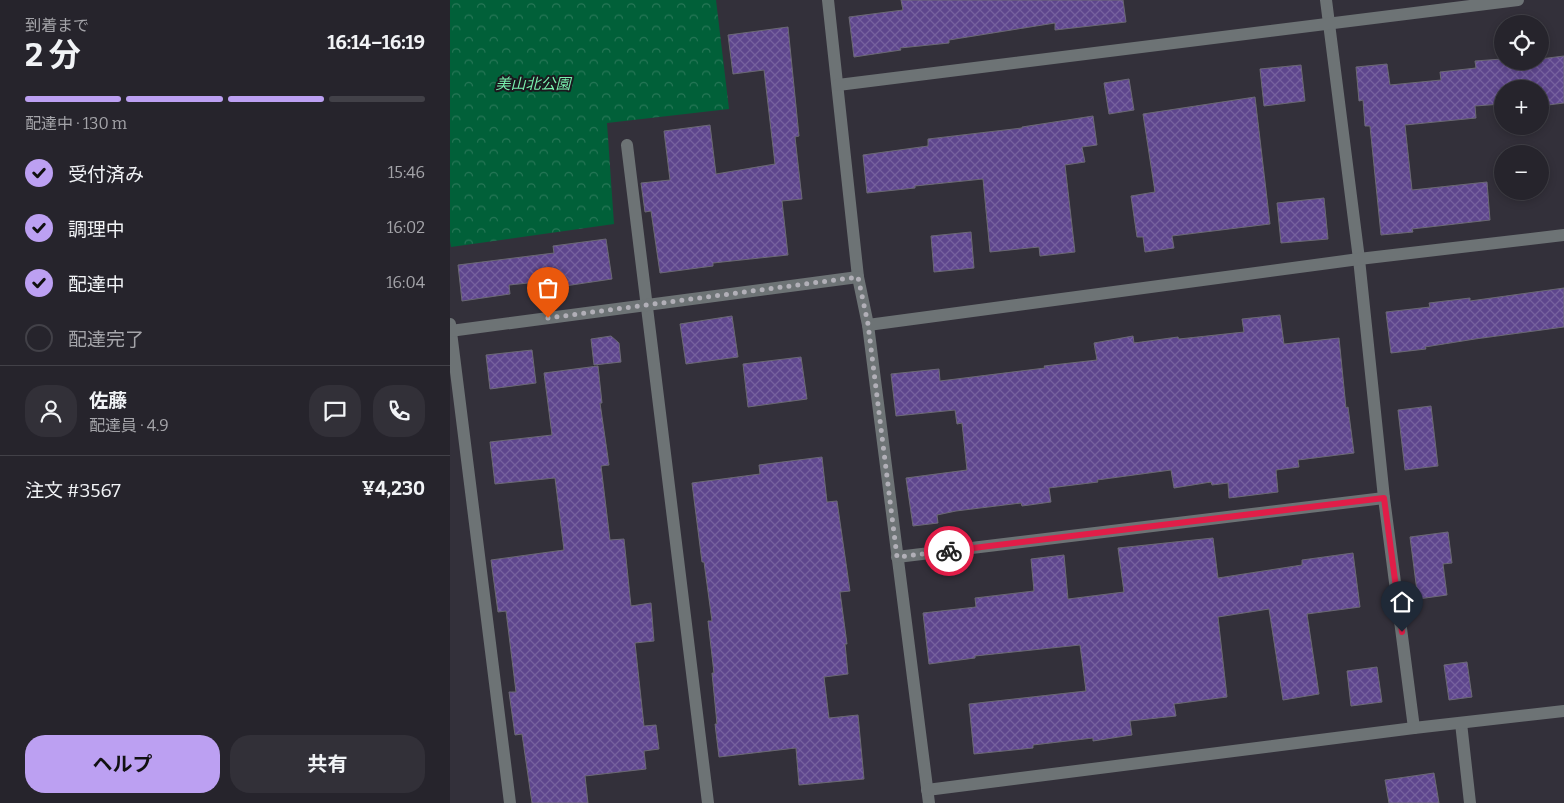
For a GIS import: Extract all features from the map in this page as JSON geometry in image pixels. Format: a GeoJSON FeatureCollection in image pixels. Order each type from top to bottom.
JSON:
{"type":"FeatureCollection","features":[{"type":"Feature","properties":{"kind":"street"},"geometry":{"type":"LineString","coordinates":[[828,0],[858,277],[868,324],[928,796],[1414,728],[1564,711]]}},
{"type":"Feature","properties":{"kind":"street"},"geometry":{"type":"LineString","coordinates":[[1326,0],[1360,259],[1384,498],[1414,728]]}},
{"type":"Feature","properties":{"kind":"street"},"geometry":{"type":"LineString","coordinates":[[838,85],[1518,0]]}},
{"type":"Feature","properties":{"kind":"street"},"geometry":{"type":"LineString","coordinates":[[627,145],[708,803]]}},
{"type":"Feature","properties":{"kind":"street"},"geometry":{"type":"LineString","coordinates":[[868,324],[1360,259],[1564,235]]}},
{"type":"Feature","properties":{"kind":"street"},"geometry":{"type":"LineString","coordinates":[[510,803],[450,328],[858,277]]}},
{"type":"Feature","properties":{"kind":"street"},"geometry":{"type":"LineString","coordinates":[[897,557],[1384,498]]}},
{"type":"Feature","properties":{"kind":"street"},"geometry":{"type":"LineString","coordinates":[[1460,723],[1470,803]]}},
{"type":"Feature","properties":{"kind":"green space","name":"美山北公園"},"geometry":{"type":"Polygon","coordinates":[[[450,0],[716,0],[729,109],[607,123],[614,224],[451,247],[450,0]]]}},
{"type":"Feature","properties":{"kind":"building"},"geometry":{"type":"Polygon","coordinates":[[[901,0],[1123,0],[1126,22],[1055,30],[1055,23],[949,40],[949,43],[900,48],[901,50],[854,57],[849,17],[903,10],[901,0]]]}},
{"type":"Feature","properties":{"kind":"building"},"geometry":{"type":"Polygon","coordinates":[[[788,27],[799,136],[795,137],[802,199],[782,201],[788,255],[713,263],[713,266],[660,273],[651,211],[645,212],[641,183],[670,180],[664,131],[710,125],[716,174],[775,164],[764,70],[733,74],[728,35],[788,27]]]}},
{"type":"Feature","properties":{"kind":"building"},"geometry":{"type":"Polygon","coordinates":[[[1564,56],[1564,103],[1549,105],[1549,80],[1494,80],[1494,105],[1475,106],[1476,118],[1405,125],[1412,190],[1487,182],[1490,220],[1412,229],[1413,232],[1381,235],[1370,126],[1365,126],[1363,100],[1359,101],[1356,67],[1387,64],[1390,85],[1441,80],[1440,72],[1476,68],[1475,61],[1494,60],[1494,70],[1549,70],[1549,58],[1564,56]]]}},
{"type":"Feature","properties":{"kind":"building"},"geometry":{"type":"Polygon","coordinates":[[[1301,65],[1305,101],[1264,106],[1260,69],[1301,65]]]}},
{"type":"Feature","properties":{"kind":"building"},"geometry":{"type":"Polygon","coordinates":[[[1129,79],[1134,110],[1109,114],[1104,83],[1129,79]]]}},
{"type":"Feature","properties":{"kind":"building"},"geometry":{"type":"Polygon","coordinates":[[[1255,97],[1270,224],[1172,236],[1174,248],[1145,252],[1143,237],[1137,237],[1131,196],[1155,192],[1143,114],[1255,97]]]}},
{"type":"Feature","properties":{"kind":"building"},"geometry":{"type":"Polygon","coordinates":[[[1093,116],[1097,145],[1082,147],[1085,162],[1065,165],[1075,252],[1040,256],[1039,247],[990,252],[983,179],[867,193],[863,155],[928,146],[928,139],[1022,128],[1093,116]]]}},
{"type":"Feature","properties":{"kind":"building"},"geometry":{"type":"Polygon","coordinates":[[[1324,198],[1328,239],[1281,243],[1277,203],[1324,198]]]}},
{"type":"Feature","properties":{"kind":"building"},"geometry":{"type":"Polygon","coordinates":[[[971,232],[974,268],[934,272],[931,236],[971,232]]]}},
{"type":"Feature","properties":{"kind":"building"},"geometry":{"type":"Polygon","coordinates":[[[606,239],[612,279],[558,287],[557,280],[509,285],[510,294],[462,301],[458,265],[554,253],[553,246],[606,239]]]}},
{"type":"Feature","properties":{"kind":"building"},"geometry":{"type":"Polygon","coordinates":[[[1564,288],[1564,327],[1391,353],[1386,312],[1430,307],[1429,303],[1470,298],[1470,301],[1564,288]]]}},
{"type":"Feature","properties":{"kind":"building"},"geometry":{"type":"Polygon","coordinates":[[[1280,315],[1284,344],[1339,338],[1346,408],[1348,407],[1354,453],[1298,460],[1299,467],[1276,470],[1278,492],[1229,498],[1228,483],[1212,485],[1211,482],[1174,488],[1171,470],[1049,488],[1051,502],[1022,506],[1021,503],[956,511],[937,515],[938,523],[913,526],[906,478],[967,470],[962,423],[957,424],[955,410],[896,416],[891,374],[939,369],[940,381],[1045,368],[1044,366],[1097,360],[1094,343],[1133,336],[1134,343],[1178,337],[1179,339],[1244,332],[1242,319],[1280,315]]]}},
{"type":"Feature","properties":{"kind":"building"},"geometry":{"type":"Polygon","coordinates":[[[732,316],[738,357],[686,364],[680,324],[732,316]]]}},
{"type":"Feature","properties":{"kind":"building"},"geometry":{"type":"Polygon","coordinates":[[[611,336],[619,343],[621,362],[594,365],[591,339],[611,336]]]}},
{"type":"Feature","properties":{"kind":"building"},"geometry":{"type":"Polygon","coordinates":[[[532,350],[536,383],[490,389],[486,355],[532,350]]]}},
{"type":"Feature","properties":{"kind":"building"},"geometry":{"type":"Polygon","coordinates":[[[801,357],[807,399],[748,407],[743,364],[801,357]]]}},
{"type":"Feature","properties":{"kind":"building"},"geometry":{"type":"Polygon","coordinates":[[[598,366],[602,403],[600,403],[609,465],[601,466],[610,540],[624,539],[631,606],[651,603],[654,641],[635,643],[644,726],[656,725],[659,749],[644,751],[646,769],[585,776],[588,803],[532,803],[522,734],[515,735],[509,692],[516,692],[506,611],[498,612],[491,560],[564,550],[555,478],[495,484],[490,442],[552,435],[544,373],[598,366]]]}},
{"type":"Feature","properties":{"kind":"building"},"geometry":{"type":"Polygon","coordinates":[[[1431,406],[1438,466],[1405,470],[1398,410],[1431,406]]]}},
{"type":"Feature","properties":{"kind":"building"},"geometry":{"type":"Polygon","coordinates":[[[822,457],[827,502],[837,501],[850,591],[840,592],[847,644],[845,644],[848,674],[824,677],[829,718],[858,715],[864,779],[799,785],[796,748],[719,757],[715,724],[717,724],[712,673],[714,673],[708,621],[712,621],[692,483],[760,474],[759,465],[822,457]]]}},
{"type":"Feature","properties":{"kind":"building"},"geometry":{"type":"Polygon","coordinates":[[[1448,532],[1452,563],[1443,564],[1447,595],[1418,599],[1410,537],[1448,532]]]}},
{"type":"Feature","properties":{"kind":"building"},"geometry":{"type":"Polygon","coordinates":[[[1213,538],[1218,578],[1302,565],[1302,560],[1353,553],[1360,607],[1307,614],[1319,694],[1283,700],[1269,609],[1218,617],[1227,697],[1174,704],[1176,716],[1130,721],[1132,735],[1093,741],[1093,738],[1033,745],[1033,748],[974,754],[969,704],[1086,691],[1080,645],[975,656],[975,658],[929,664],[923,613],[976,607],[975,598],[1034,591],[1031,559],[1064,555],[1068,599],[1124,592],[1118,548],[1213,538]]]}},
{"type":"Feature","properties":{"kind":"building"},"geometry":{"type":"Polygon","coordinates":[[[1467,662],[1472,697],[1449,700],[1444,665],[1467,662]]]}},
{"type":"Feature","properties":{"kind":"building"},"geometry":{"type":"Polygon","coordinates":[[[1377,667],[1382,702],[1351,706],[1347,671],[1377,667]]]}},
{"type":"Feature","properties":{"kind":"building"},"geometry":{"type":"Polygon","coordinates":[[[1434,773],[1439,803],[1389,803],[1385,780],[1434,773]]]}},
{"type":"Feature","properties":{"kind":"way so far"},"geometry":{"type":"LineString","coordinates":[[548,318],[858,277],[868,324],[897,557],[949,551]]}},
{"type":"Feature","properties":{"kind":"route"},"geometry":{"type":"LineString","coordinates":[[949,551],[1384,498],[1402,632]]}}]}
